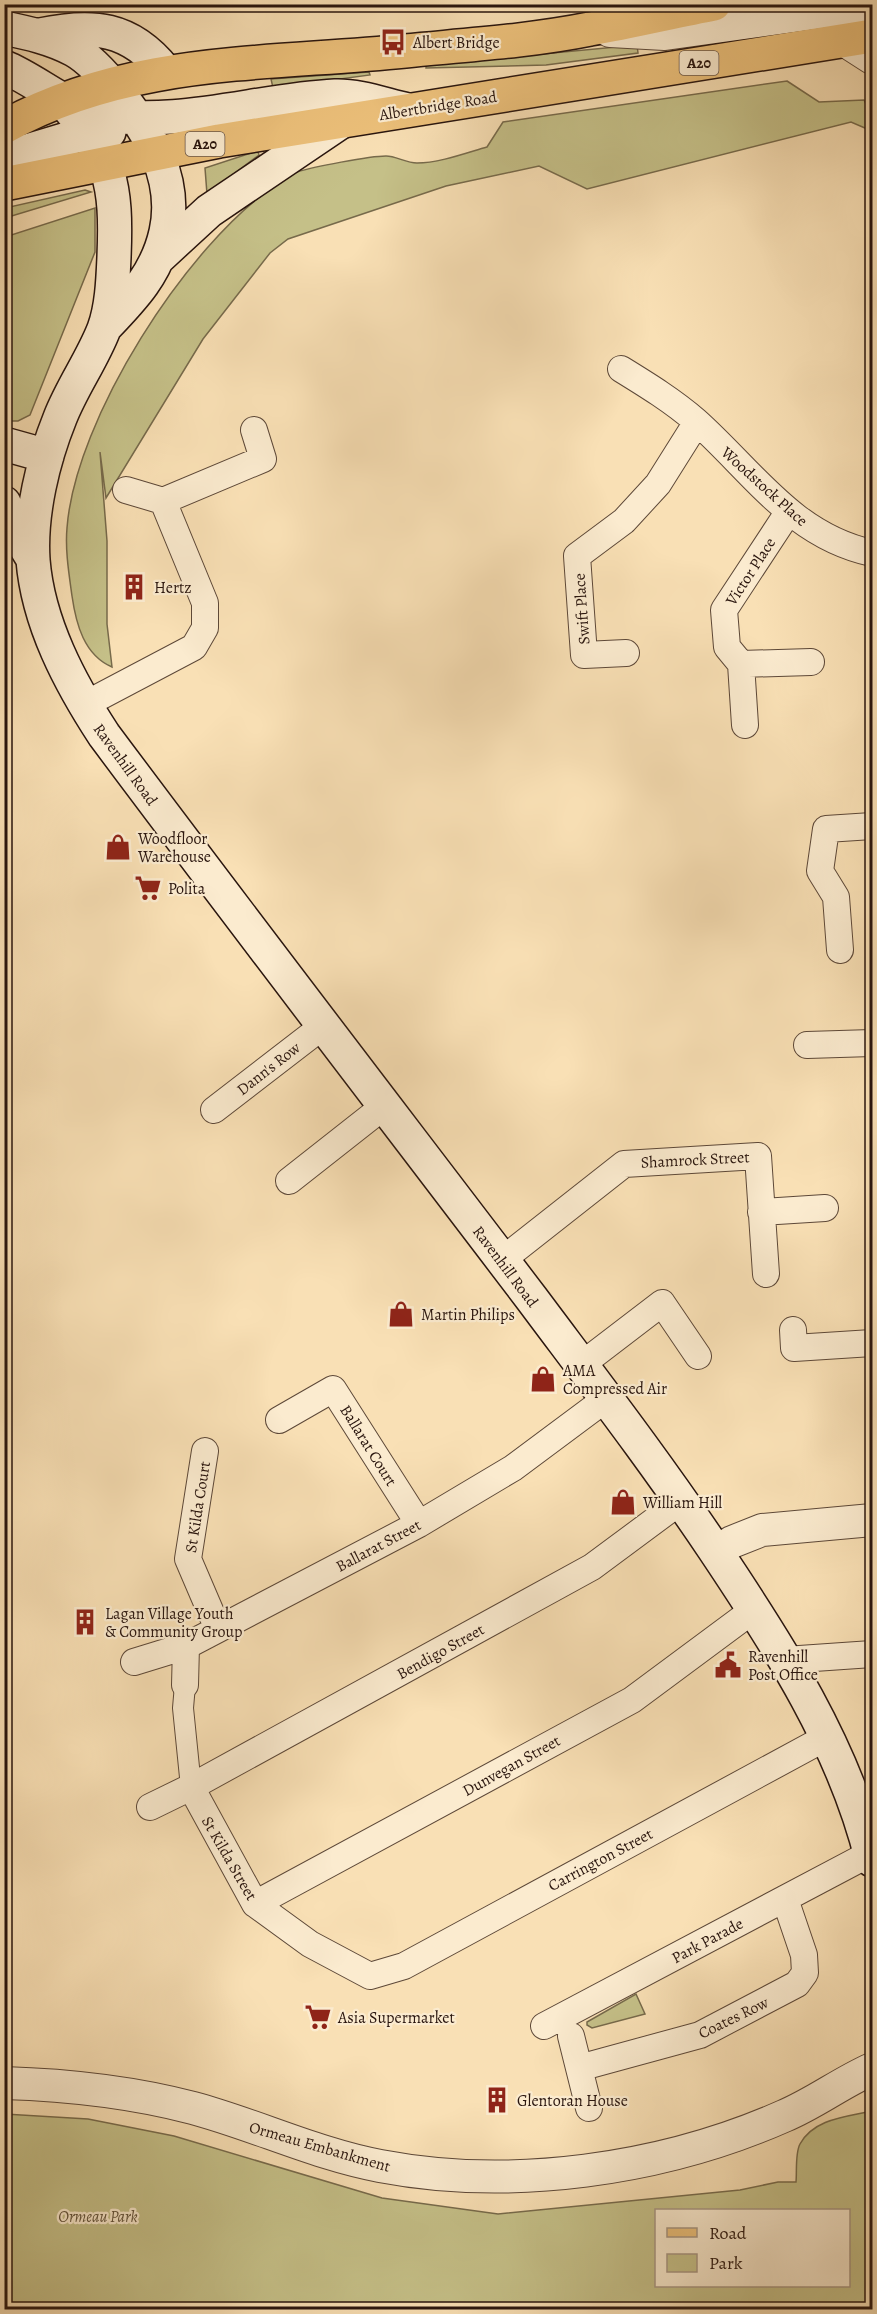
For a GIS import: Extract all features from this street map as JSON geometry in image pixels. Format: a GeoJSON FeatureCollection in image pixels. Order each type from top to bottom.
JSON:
{"type":"FeatureCollection","features":[{"type":"Feature","properties":{"kind":"main road"},"geometry":{"type":"LineString","coordinates":[[4,128],[62,100],[111,84],[165,71],[257,61],[404,51],[588,30],[714,4]]}},
{"type":"Feature","properties":{"kind":"main road"},"geometry":{"type":"LineString","coordinates":[[4,28],[38,35],[68,29],[90,29],[123,35],[148,51],[165,71]]}},
{"type":"Feature","properties":{"kind":"main road","name":"Ravenhill Road"},"geometry":{"type":"LineString","coordinates":[[38,35],[74,50],[111,84],[139,118],[158,154],[165,175],[169,208],[166,232],[158,258],[140,292],[105,327]]}},
{"type":"Feature","properties":{"kind":"main road","name":"Albertbridge Road"},"geometry":{"type":"LineString","coordinates":[[4,184],[342,121],[859,38]]}},
{"type":"Feature","properties":{"kind":"main road"},"geometry":{"type":"LineString","coordinates":[[4,67],[29,77],[62,100],[96,114],[139,118],[189,116],[338,96],[409,110]]}},
{"type":"Feature","properties":{"kind":"main road","name":"Ravenhill Road"},"geometry":{"type":"LineString","coordinates":[[62,100],[90,132],[106,165],[116,219],[113,278],[105,327],[60,417],[46,456],[37,503],[33,559],[40,596],[64,666],[84,705],[104,735],[383,1107],[607,1398],[756,1608],[865,1803],[872,1857]]}},
{"type":"Feature","properties":{"kind":"main road"},"geometry":{"type":"LineString","coordinates":[[158,258],[209,211],[342,121]]}},
{"type":"Feature","properties":{"kind":"main road"},"geometry":{"type":"LineString","coordinates":[[4,158],[90,132],[105,130],[158,154]]}},
{"type":"Feature","properties":{"kind":"main road"},"geometry":{"type":"LineString","coordinates":[[4,444],[46,456]]}},
{"type":"Feature","properties":{"kind":"main road"},"geometry":{"type":"LineString","coordinates":[[4,503],[14,528],[33,559]]}},
{"type":"Feature","properties":{"kind":"street"},"geometry":{"type":"LineString","coordinates":[[588,30],[665,34],[873,5]]}},
{"type":"Feature","properties":{"kind":"street"},"geometry":{"type":"LineString","coordinates":[[859,38],[873,58]]}},
{"type":"Feature","properties":{"kind":"street","name":"Woodstock Place"},"geometry":{"type":"LineString","coordinates":[[621,369],[662,394],[697,422],[789,512],[819,533],[845,547],[873,553]]}},
{"type":"Feature","properties":{"kind":"street","name":"Swift Place"},"geometry":{"type":"LineString","coordinates":[[626,653],[584,655],[577,556],[624,521],[658,484],[697,422]]}},
{"type":"Feature","properties":{"kind":"street"},"geometry":{"type":"LineString","coordinates":[[126,490],[163,501],[263,459],[254,430]]}},
{"type":"Feature","properties":{"kind":"street","name":"Ravenhill Road"},"geometry":{"type":"LineString","coordinates":[[84,705],[194,647],[205,628],[205,603],[163,501]]}},
{"type":"Feature","properties":{"kind":"street","name":"Victor Place"},"geometry":{"type":"LineString","coordinates":[[745,725],[741,664],[727,647],[724,610],[789,512]]}},
{"type":"Feature","properties":{"kind":"street"},"geometry":{"type":"LineString","coordinates":[[741,664],[811,662]]}},
{"type":"Feature","properties":{"kind":"street"},"geometry":{"type":"LineString","coordinates":[[840,950],[836,897],[820,871],[826,829],[873,826]]}},
{"type":"Feature","properties":{"kind":"street","name":"Dann's Row"},"geometry":{"type":"LineString","coordinates":[[214,1110],[322,1026]]}},
{"type":"Feature","properties":{"kind":"street"},"geometry":{"type":"LineString","coordinates":[[807,1045],[873,1043]]}},
{"type":"Feature","properties":{"kind":"street"},"geometry":{"type":"LineString","coordinates":[[289,1181],[383,1107]]}},
{"type":"Feature","properties":{"kind":"street","name":"Shamrock Street"},"geometry":{"type":"LineString","coordinates":[[502,1260],[624,1164],[758,1155],[766,1275]]}},
{"type":"Feature","properties":{"kind":"street"},"geometry":{"type":"LineString","coordinates":[[762,1212],[825,1208]]}},
{"type":"Feature","properties":{"kind":"street"},"geometry":{"type":"LineString","coordinates":[[581,1365],[662,1303],[699,1356]]}},
{"type":"Feature","properties":{"kind":"street"},"geometry":{"type":"LineString","coordinates":[[793,1330],[794,1347],[873,1343]]}},
{"type":"Feature","properties":{"kind":"street","name":"Ballarat Court"},"geometry":{"type":"LineString","coordinates":[[279,1420],[333,1389],[419,1524]]}},
{"type":"Feature","properties":{"kind":"street","name":"Ballarat Street"},"geometry":{"type":"LineString","coordinates":[[134,1662],[186,1646],[419,1524],[513,1468],[607,1398]]}},
{"type":"Feature","properties":{"kind":"street","name":"St Kilda Court"},"geometry":{"type":"LineString","coordinates":[[205,1451],[188,1559],[218,1629]]}},
{"type":"Feature","properties":{"kind":"street","name":"Bendigo Street"},"geometry":{"type":"LineString","coordinates":[[150,1807],[190,1788],[592,1567],[681,1501]]}},
{"type":"Feature","properties":{"kind":"street"},"geometry":{"type":"LineString","coordinates":[[716,1552],[732,1542],[762,1530],[873,1520]]}},
{"type":"Feature","properties":{"kind":"street","name":"Dunvegan Street"},"geometry":{"type":"LineString","coordinates":[[255,1904],[632,1700],[756,1608]]}},
{"type":"Feature","properties":{"kind":"street"},"geometry":{"type":"LineString","coordinates":[[186,1646],[183,1708],[190,1788]]}},
{"type":"Feature","properties":{"kind":"street"},"geometry":{"type":"LineString","coordinates":[[785,1660],[873,1654]]}},
{"type":"Feature","properties":{"kind":"street","name":"Carrington Street"},"geometry":{"type":"LineString","coordinates":[[370,1976],[404,1966],[827,1737]]}},
{"type":"Feature","properties":{"kind":"street","name":"St Kilda Street"},"geometry":{"type":"LineString","coordinates":[[190,1788],[255,1904],[310,1944],[370,1976]]}},
{"type":"Feature","properties":{"kind":"street","name":"Park Parade"},"geometry":{"type":"LineString","coordinates":[[544,2026],[785,1899],[872,1857]]}},
{"type":"Feature","properties":{"kind":"street","name":"Coates Row"},"geometry":{"type":"LineString","coordinates":[[579,2068],[700,2035],[797,1984],[805,1973],[804,1955],[785,1899]]}},
{"type":"Feature","properties":{"kind":"street"},"geometry":{"type":"LineString","coordinates":[[571,2036],[588,2108]]}},
{"type":"Feature","properties":{"kind":"street","name":"Ormeau Embankment"},"geometry":{"type":"LineString","coordinates":[[4,2083],[148,2097],[196,2109],[291,2141],[379,2166],[494,2178],[566,2172],[645,2159],[723,2139],[785,2116],[873,2069]]}},
{"type":"Feature","properties":{"kind":"street"},"geometry":{"type":"LineString","coordinates":[[829,2092],[873,2092]]}},
{"type":"Feature","properties":{"kind":"green space"},"geometry":{"type":"Polygon","coordinates":[[[637,45],[638,53],[546,65],[426,68],[426,65],[637,45]]]}},
{"type":"Feature","properties":{"kind":"green space"},"geometry":{"type":"Polygon","coordinates":[[[369,72],[370,75],[273,88],[271,79],[369,72]]]}},
{"type":"Feature","properties":{"kind":"green space"},"geometry":{"type":"Polygon","coordinates":[[[787,81],[819,102],[864,100],[872,116],[872,131],[851,122],[587,189],[539,166],[446,186],[288,239],[270,253],[203,339],[106,498],[100,452],[107,541],[107,624],[112,667],[94,655],[79,628],[68,562],[67,528],[75,484],[91,437],[113,387],[141,338],[173,290],[207,248],[242,212],[289,176],[315,167],[378,156],[390,156],[417,163],[443,160],[487,147],[503,122],[787,81]]]}},
{"type":"Feature","properties":{"kind":"green space"},"geometry":{"type":"Polygon","coordinates":[[[258,152],[259,155],[207,194],[205,168],[258,152]]]}},
{"type":"Feature","properties":{"kind":"green space"},"geometry":{"type":"Polygon","coordinates":[[[85,190],[91,192],[5,218],[5,208],[85,190]]]}},
{"type":"Feature","properties":{"kind":"green space"},"geometry":{"type":"Polygon","coordinates":[[[95,208],[95,252],[30,415],[18,421],[5,421],[5,237],[95,208]]]}},
{"type":"Feature","properties":{"kind":"green space"},"geometry":{"type":"Polygon","coordinates":[[[636,1994],[645,2014],[592,2028],[587,2025],[587,2022],[636,1994]]]}},
{"type":"Feature","properties":{"kind":"green space","name":"Ormeau Park"},"geometry":{"type":"Polygon","coordinates":[[[867,2112],[872,2114],[872,2309],[5,2309],[5,2114],[88,2119],[174,2136],[382,2198],[498,2214],[740,2190],[778,2182],[796,2182],[797,2152],[800,2144],[813,2130],[839,2118],[867,2112]]]}},
{"type":"Feature","properties":{"kind":"place","name":"Albert Bridge"},"geometry":{"type":"Point","coordinates":[393,42]}},
{"type":"Feature","properties":{"kind":"place","name":"Hertz"},"geometry":{"type":"Point","coordinates":[134,587]}},
{"type":"Feature","properties":{"kind":"place","name":"Woodfloor Warehouse"},"geometry":{"type":"Point","coordinates":[118,847]}},
{"type":"Feature","properties":{"kind":"place","name":"Polita"},"geometry":{"type":"Point","coordinates":[148,888]}},
{"type":"Feature","properties":{"kind":"place","name":"Martin Philips"},"geometry":{"type":"Point","coordinates":[401,1314]}},
{"type":"Feature","properties":{"kind":"place","name":"AMA Compressed Air"},"geometry":{"type":"Point","coordinates":[543,1379]}},
{"type":"Feature","properties":{"kind":"place","name":"William Hill"},"geometry":{"type":"Point","coordinates":[623,1502]}},
{"type":"Feature","properties":{"kind":"place","name":"Lagan Village Youth & Community Group"},"geometry":{"type":"Point","coordinates":[85,1622]}},
{"type":"Feature","properties":{"kind":"place","name":"Ravenhill Post Office"},"geometry":{"type":"Point","coordinates":[728,1665]}},
{"type":"Feature","properties":{"kind":"place","name":"Asia Supermarket"},"geometry":{"type":"Point","coordinates":[318,2017]}},
{"type":"Feature","properties":{"kind":"place","name":"Glentoran House"},"geometry":{"type":"Point","coordinates":[497,2100]}}]}
